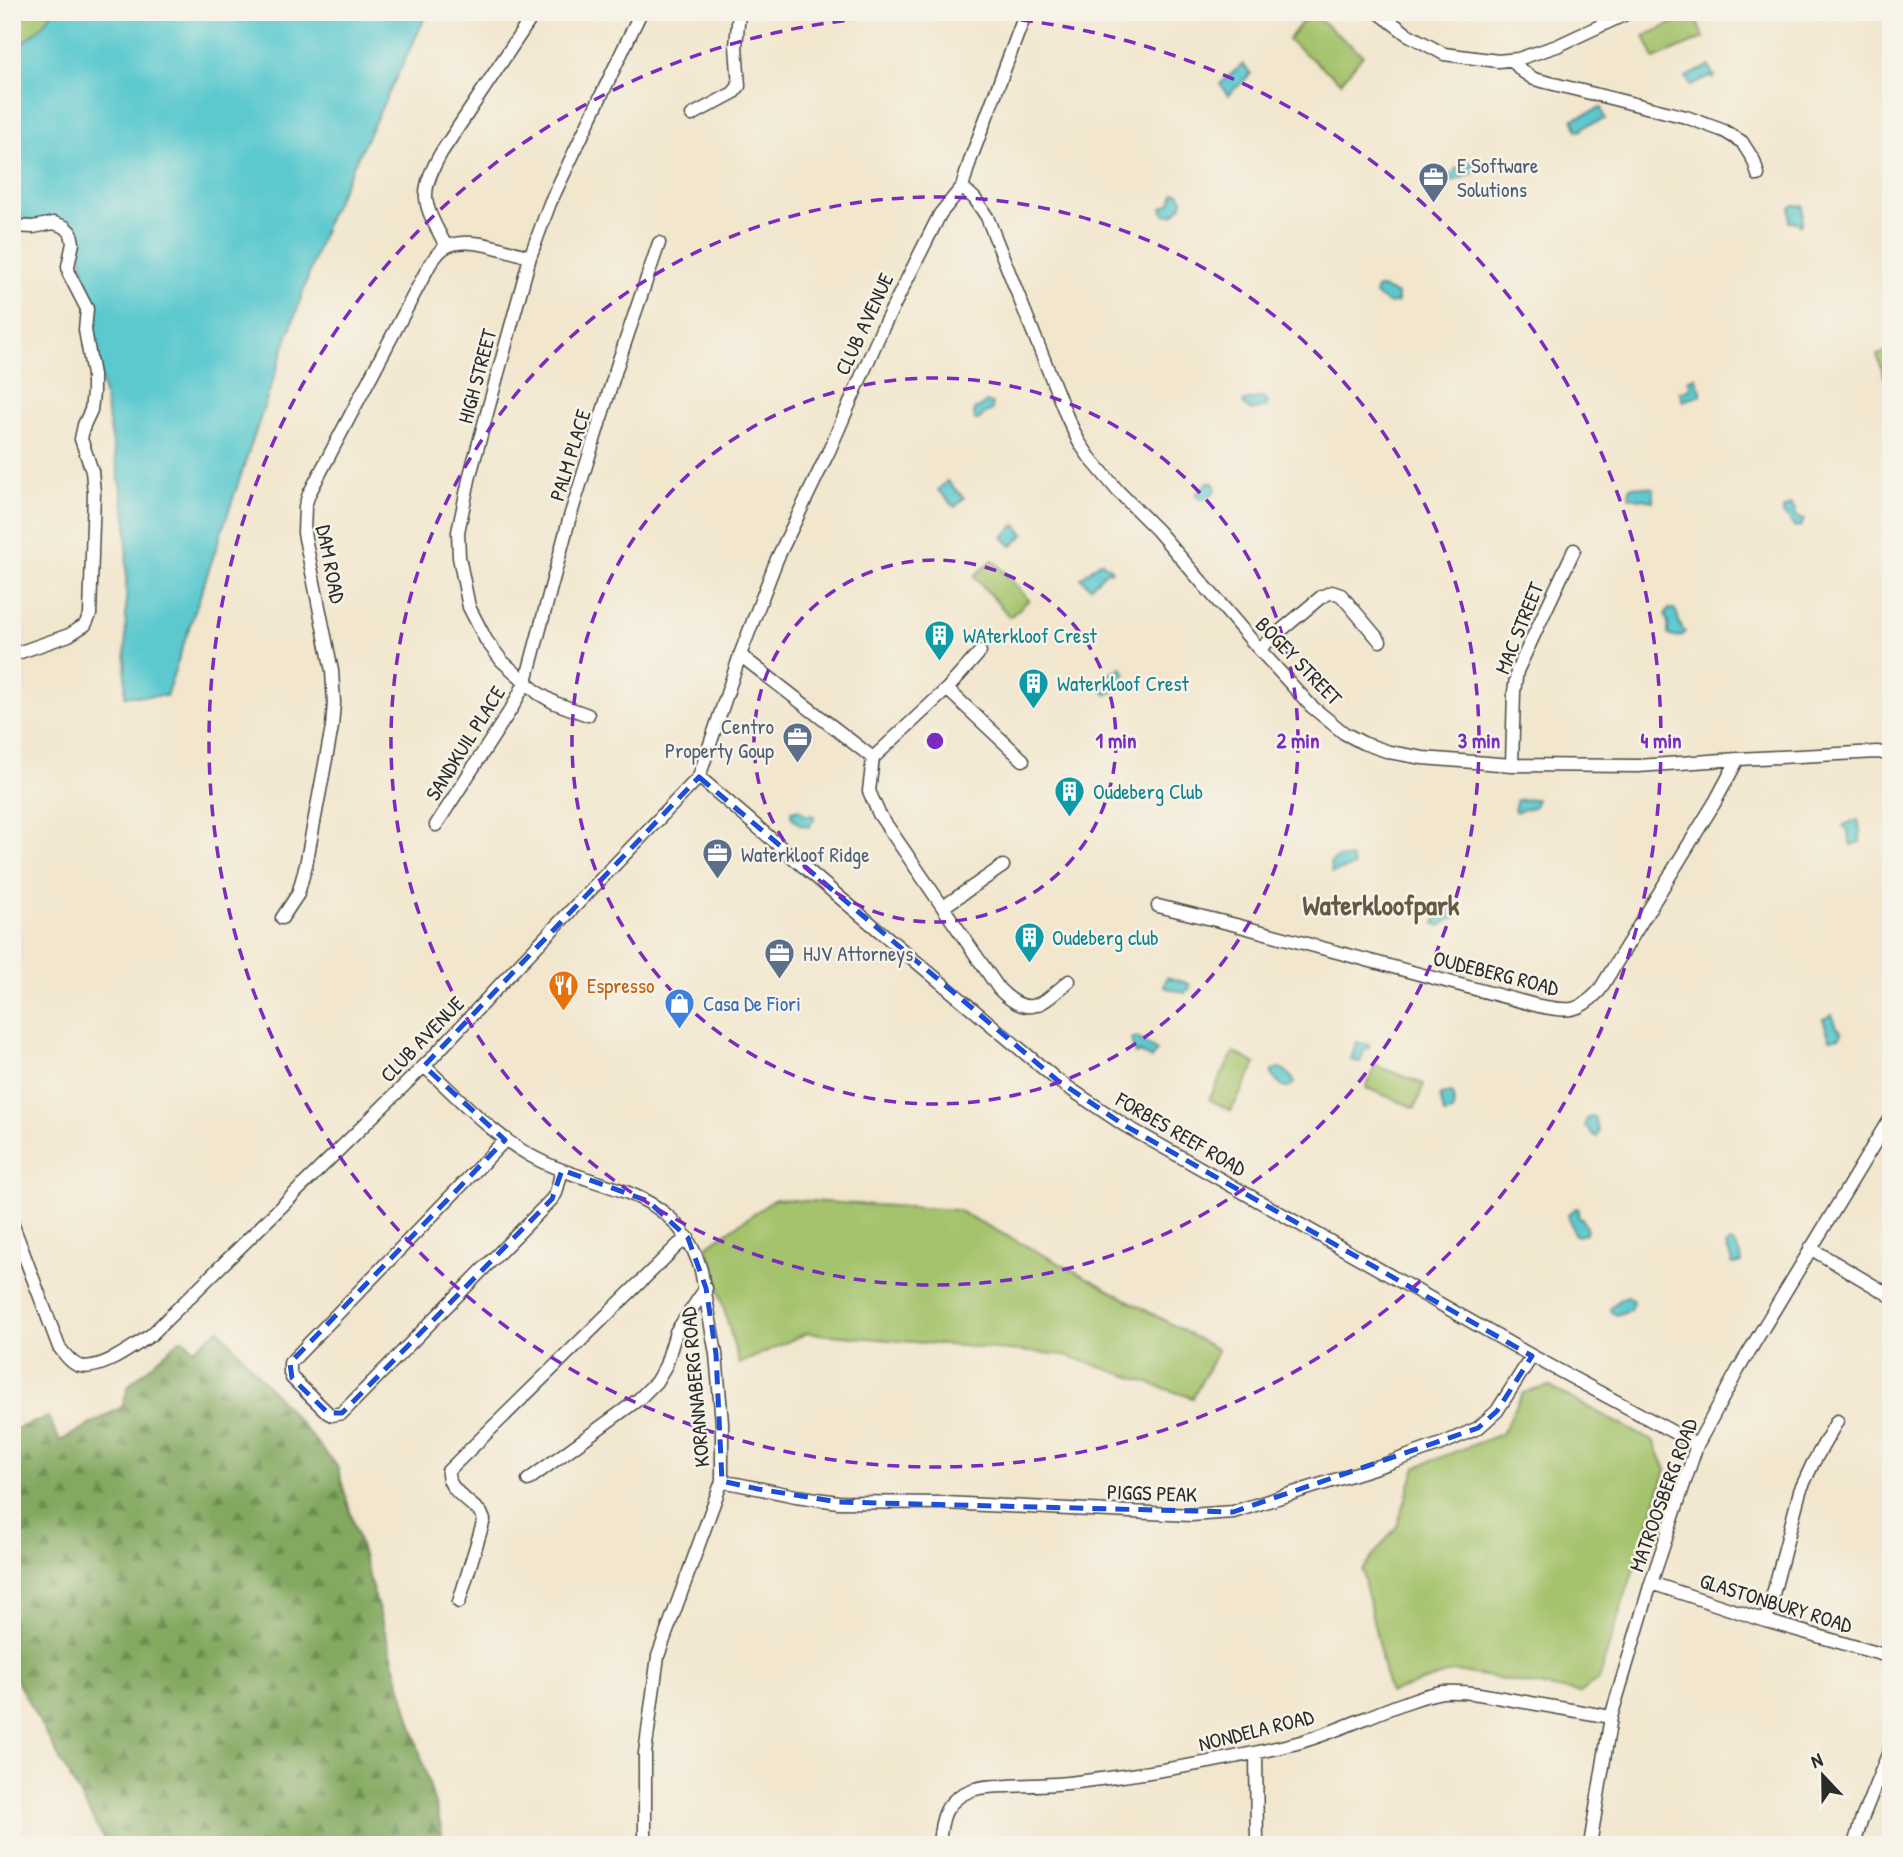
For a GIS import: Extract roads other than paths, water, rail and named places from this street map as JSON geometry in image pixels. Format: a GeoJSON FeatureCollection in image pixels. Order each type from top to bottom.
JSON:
{"type":"FeatureCollection","features":[{"type":"Feature","properties":{"kind":"street"},"geometry":{"type":"LineString","coordinates":[[530,257],[470,242],[446,246],[426,202],[426,187],[441,153],[535,12]]}},
{"type":"Feature","properties":{"kind":"street","name":"HIGH STREET"},"geometry":{"type":"LineString","coordinates":[[588,715],[555,703],[538,693],[502,662],[475,620],[463,581],[458,532],[470,475],[530,257],[550,203],[640,12]]}},
{"type":"Feature","properties":{"kind":"street"},"geometry":{"type":"LineString","coordinates":[[692,114],[733,93],[739,86],[736,46],[739,12]]}},
{"type":"Feature","properties":{"kind":"street","name":"CLUB AVENUE"},"geometry":{"type":"LineString","coordinates":[[12,1223],[59,1347],[72,1362],[79,1366],[101,1363],[151,1335],[424,1066],[699,776],[740,655],[777,559],[829,451],[881,329],[940,214],[962,187],[1026,12]]}},
{"type":"Feature","properties":{"kind":"street"},"geometry":{"type":"LineString","coordinates":[[1378,12],[1407,34],[1444,54],[1498,61],[1512,60],[1557,46],[1630,12]]}},
{"type":"Feature","properties":{"kind":"street"},"geometry":{"type":"LineString","coordinates":[[1512,60],[1534,79],[1686,117],[1724,131],[1742,142],[1754,161],[1758,176]]}},
{"type":"Feature","properties":{"kind":"street","name":"BOGEY STREET"},"geometry":{"type":"LineString","coordinates":[[962,187],[975,199],[987,217],[1079,442],[1090,458],[1157,530],[1311,706],[1344,733],[1389,752],[1423,758],[1512,765],[1638,766],[1878,752],[1891,755]]}},
{"type":"Feature","properties":{"kind":"street"},"geometry":{"type":"LineString","coordinates":[[12,226],[33,227],[54,223],[71,233],[73,243],[69,274],[87,309],[85,330],[93,375],[91,410],[80,439],[92,471],[94,493],[90,615],[85,625],[69,635],[12,655]]}},
{"type":"Feature","properties":{"kind":"street","name":"PALM PLACE"},"geometry":{"type":"LineString","coordinates":[[526,681],[569,520],[659,243]]}},
{"type":"Feature","properties":{"kind":"street","name":"DAM ROAD"},"geometry":{"type":"LineString","coordinates":[[282,918],[298,894],[304,873],[332,727],[334,703],[332,671],[304,533],[305,506],[430,264],[446,246]]}},
{"type":"Feature","properties":{"kind":"street","name":"MAC STREET"},"geometry":{"type":"LineString","coordinates":[[1512,765],[1517,671],[1574,550]]}},
{"type":"Feature","properties":{"kind":"street"},"geometry":{"type":"LineString","coordinates":[[1259,649],[1321,597],[1332,592],[1341,595],[1380,641]]}},
{"type":"Feature","properties":{"kind":"street"},"geometry":{"type":"LineString","coordinates":[[980,652],[947,689],[873,758],[870,796],[879,814],[999,989],[1021,1005],[1038,1005],[1069,981]]}},
{"type":"Feature","properties":{"kind":"street"},"geometry":{"type":"LineString","coordinates":[[740,655],[873,758]]}},
{"type":"Feature","properties":{"kind":"street","name":"SANDKUIL PLACE"},"geometry":{"type":"LineString","coordinates":[[436,825],[513,706],[526,681]]}},
{"type":"Feature","properties":{"kind":"street"},"geometry":{"type":"LineString","coordinates":[[947,689],[1023,760]]}},
{"type":"Feature","properties":{"kind":"street","name":"OUDEBERG ROAD"},"geometry":{"type":"LineString","coordinates":[[1157,906],[1539,1006],[1575,1009],[1587,1004],[1599,991],[1715,802],[1738,759]]}},
{"type":"Feature","properties":{"kind":"street","name":"FORBES REEF ROAD"},"geometry":{"type":"LineString","coordinates":[[699,776],[1057,1080],[1124,1125],[1532,1356],[1698,1445]]}},
{"type":"Feature","properties":{"kind":"street"},"geometry":{"type":"LineString","coordinates":[[943,907],[1003,866]]}},
{"type":"Feature","properties":{"kind":"street","name":"KORANNABERG ROAD"},"geometry":{"type":"LineString","coordinates":[[424,1066],[506,1139],[530,1155],[562,1170],[648,1201],[670,1216],[688,1238],[698,1258],[706,1288],[718,1373],[722,1481],[658,1656],[645,1753],[645,1845]]}},
{"type":"Feature","properties":{"kind":"street","name":"MATROOSBERG ROAD"},"geometry":{"type":"LineString","coordinates":[[1590,1845],[1611,1717],[1651,1583],[1698,1445],[1810,1248],[1891,1116]]}},
{"type":"Feature","properties":{"kind":"street"},"geometry":{"type":"LineString","coordinates":[[506,1139],[290,1363],[292,1378],[331,1415],[342,1413],[552,1199],[556,1194],[562,1170]]}},
{"type":"Feature","properties":{"kind":"street"},"geometry":{"type":"LineString","coordinates":[[458,1602],[484,1520],[481,1513],[450,1483],[448,1471],[688,1238]]}},
{"type":"Feature","properties":{"kind":"street"},"geometry":{"type":"LineString","coordinates":[[1810,1248],[1891,1296]]}},
{"type":"Feature","properties":{"kind":"street"},"geometry":{"type":"LineString","coordinates":[[528,1480],[639,1399],[656,1382],[666,1365],[676,1332],[706,1288]]}},
{"type":"Feature","properties":{"kind":"street","name":"PIGGS PEAK"},"geometry":{"type":"LineString","coordinates":[[722,1481],[838,1502],[945,1503],[1191,1515],[1233,1512],[1386,1464],[1478,1428],[1497,1411],[1532,1356]]}},
{"type":"Feature","properties":{"kind":"street"},"geometry":{"type":"LineString","coordinates":[[1766,1621],[1800,1491],[1837,1421]]}},
{"type":"Feature","properties":{"kind":"street","name":"GLASTONBURY ROAD"},"geometry":{"type":"LineString","coordinates":[[1651,1583],[1766,1621],[1891,1657]]}},
{"type":"Feature","properties":{"kind":"street","name":"NONDELA ROAD"},"geometry":{"type":"LineString","coordinates":[[939,1845],[940,1825],[946,1809],[957,1797],[972,1790],[1086,1781],[1256,1753],[1308,1740],[1396,1706],[1442,1692],[1479,1694],[1611,1717]]}},
{"type":"Feature","properties":{"kind":"street"},"geometry":{"type":"LineString","coordinates":[[1854,1845],[1891,1746]]}},
{"type":"Feature","properties":{"kind":"street"},"geometry":{"type":"LineString","coordinates":[[1256,1753],[1257,1845]]}},
{"type":"Feature","properties":{"kind":"water"},"geometry":{"type":"Polygon","coordinates":[[[53,12],[428,12],[328,218],[166,696],[125,696],[127,523],[89,310],[78,232],[68,222],[34,221],[12,216],[12,46],[31,37],[53,12]]]}},
{"type":"Feature","properties":{"kind":"water"},"geometry":{"type":"Polygon","coordinates":[[[1243,64],[1251,74],[1228,95],[1220,84],[1243,64]]]}},
{"type":"Feature","properties":{"kind":"water"},"geometry":{"type":"Polygon","coordinates":[[[1709,66],[1714,78],[1711,76],[1691,86],[1686,77],[1709,66]]]}},
{"type":"Feature","properties":{"kind":"water"},"geometry":{"type":"Polygon","coordinates":[[[1601,108],[1605,119],[1578,131],[1573,119],[1601,108]]]}},
{"type":"Feature","properties":{"kind":"water"},"geometry":{"type":"Polygon","coordinates":[[[1474,161],[1478,171],[1451,182],[1449,175],[1456,172],[1455,169],[1474,161]]]}},
{"type":"Feature","properties":{"kind":"water"},"geometry":{"type":"Polygon","coordinates":[[[1174,193],[1179,193],[1183,199],[1182,205],[1173,215],[1164,214],[1162,208],[1171,203],[1174,193]]]}},
{"type":"Feature","properties":{"kind":"water"},"geometry":{"type":"Polygon","coordinates":[[[1794,205],[1803,206],[1802,225],[1799,225],[1799,222],[1789,222],[1790,208],[1794,205]]]}},
{"type":"Feature","properties":{"kind":"water"},"geometry":{"type":"Polygon","coordinates":[[[1377,288],[1398,295],[1398,302],[1390,304],[1375,295],[1377,288]]]}},
{"type":"Feature","properties":{"kind":"water"},"geometry":{"type":"Polygon","coordinates":[[[1695,377],[1701,395],[1683,401],[1680,392],[1691,388],[1689,379],[1695,377]]]}},
{"type":"Feature","properties":{"kind":"water"},"geometry":{"type":"Polygon","coordinates":[[[1263,397],[1268,403],[1266,407],[1251,410],[1243,404],[1244,401],[1263,397]]]}},
{"type":"Feature","properties":{"kind":"water"},"geometry":{"type":"Polygon","coordinates":[[[986,402],[992,404],[992,410],[975,420],[975,409],[986,402]]]}},
{"type":"Feature","properties":{"kind":"water"},"geometry":{"type":"Polygon","coordinates":[[[947,481],[964,498],[955,507],[938,490],[947,481]]]}},
{"type":"Feature","properties":{"kind":"water"},"geometry":{"type":"Polygon","coordinates":[[[1208,482],[1213,483],[1215,491],[1210,496],[1199,499],[1196,494],[1208,482]]]}},
{"type":"Feature","properties":{"kind":"water"},"geometry":{"type":"Polygon","coordinates":[[[1630,487],[1652,488],[1653,501],[1629,497],[1630,487]]]}},
{"type":"Feature","properties":{"kind":"water"},"geometry":{"type":"Polygon","coordinates":[[[1791,505],[1797,517],[1804,520],[1801,526],[1794,527],[1783,514],[1783,509],[1791,505]]]}},
{"type":"Feature","properties":{"kind":"water"},"geometry":{"type":"Polygon","coordinates":[[[1015,525],[1024,534],[1012,546],[1003,537],[1015,525]]]}},
{"type":"Feature","properties":{"kind":"water"},"geometry":{"type":"Polygon","coordinates":[[[1101,561],[1112,570],[1108,570],[1090,587],[1081,578],[1101,561]]]}},
{"type":"Feature","properties":{"kind":"water"},"geometry":{"type":"Polygon","coordinates":[[[1669,609],[1676,612],[1685,632],[1682,636],[1673,637],[1668,634],[1665,615],[1669,609]]]}},
{"type":"Feature","properties":{"kind":"water"},"geometry":{"type":"Polygon","coordinates":[[[1121,667],[1126,674],[1111,683],[1115,691],[1106,695],[1100,686],[1106,682],[1104,678],[1121,667]]]}},
{"type":"Feature","properties":{"kind":"water"},"geometry":{"type":"Polygon","coordinates":[[[1537,799],[1534,807],[1516,812],[1514,810],[1517,800],[1537,799]]]}},
{"type":"Feature","properties":{"kind":"water"},"geometry":{"type":"Polygon","coordinates":[[[798,809],[815,818],[809,827],[800,825],[791,816],[792,811],[798,809]]]}},
{"type":"Feature","properties":{"kind":"water"},"geometry":{"type":"Polygon","coordinates":[[[1858,820],[1860,842],[1851,845],[1849,832],[1843,826],[1858,820]]]}},
{"type":"Feature","properties":{"kind":"water"},"geometry":{"type":"Polygon","coordinates":[[[1338,858],[1351,858],[1354,866],[1332,873],[1330,863],[1338,858]]]}},
{"type":"Feature","properties":{"kind":"water"},"geometry":{"type":"Polygon","coordinates":[[[1438,909],[1454,912],[1455,917],[1440,926],[1435,924],[1438,909]]]}},
{"type":"Feature","properties":{"kind":"water"},"geometry":{"type":"Polygon","coordinates":[[[1167,977],[1187,983],[1190,985],[1189,990],[1186,989],[1185,993],[1164,987],[1167,977]]]}},
{"type":"Feature","properties":{"kind":"water"},"geometry":{"type":"Polygon","coordinates":[[[1832,1015],[1841,1031],[1840,1037],[1830,1039],[1823,1019],[1832,1015]]]}},
{"type":"Feature","properties":{"kind":"water"},"geometry":{"type":"Polygon","coordinates":[[[1136,1037],[1157,1051],[1151,1059],[1139,1052],[1135,1054],[1131,1039],[1136,1037]]]}},
{"type":"Feature","properties":{"kind":"water"},"geometry":{"type":"Polygon","coordinates":[[[1356,1042],[1369,1045],[1360,1062],[1351,1060],[1356,1042]]]}},
{"type":"Feature","properties":{"kind":"water"},"geometry":{"type":"Polygon","coordinates":[[[1279,1068],[1290,1076],[1294,1083],[1288,1088],[1272,1076],[1272,1071],[1279,1068]]]}},
{"type":"Feature","properties":{"kind":"water"},"geometry":{"type":"Polygon","coordinates":[[[1451,1093],[1454,1096],[1453,1112],[1444,1114],[1440,1095],[1451,1093]]]}},
{"type":"Feature","properties":{"kind":"water"},"geometry":{"type":"Polygon","coordinates":[[[1593,1116],[1599,1131],[1597,1137],[1585,1127],[1588,1117],[1593,1116]]]}},
{"type":"Feature","properties":{"kind":"water"},"geometry":{"type":"Polygon","coordinates":[[[1576,1208],[1579,1209],[1578,1217],[1582,1219],[1587,1230],[1585,1234],[1578,1236],[1574,1234],[1568,1215],[1576,1208]]]}},
{"type":"Feature","properties":{"kind":"water"},"geometry":{"type":"Polygon","coordinates":[[[1729,1242],[1733,1243],[1742,1263],[1731,1264],[1726,1246],[1729,1242]]]}},
{"type":"Feature","properties":{"kind":"water"},"geometry":{"type":"Polygon","coordinates":[[[1628,1296],[1633,1301],[1630,1310],[1617,1315],[1611,1312],[1610,1308],[1614,1304],[1628,1296]]]}},
{"type":"Feature","properties":{"kind":"place","name":"E Software Solutions"},"geometry":{"type":"Point","coordinates":[1434,204]}},
{"type":"Feature","properties":{"kind":"place","name":"WAterkloof Crest"},"geometry":{"type":"Point","coordinates":[940,662]}},
{"type":"Feature","properties":{"kind":"place","name":"Waterkloof Crest"},"geometry":{"type":"Point","coordinates":[1034,710]}},
{"type":"Feature","properties":{"kind":"place","name":"Centro Property Goup"},"geometry":{"type":"Point","coordinates":[797,765]}},
{"type":"Feature","properties":{"kind":"place","name":"Oudeberg Club"},"geometry":{"type":"Point","coordinates":[1070,818]}},
{"type":"Feature","properties":{"kind":"place","name":"Waterkloof Ridge"},"geometry":{"type":"Point","coordinates":[718,881]}},
{"type":"Feature","properties":{"kind":"place","name":"Oudeberg club"},"geometry":{"type":"Point","coordinates":[1029,964]}},
{"type":"Feature","properties":{"kind":"place","name":"HJV Attorneys"},"geometry":{"type":"Point","coordinates":[780,980]}},
{"type":"Feature","properties":{"kind":"place","name":"Espresso"},"geometry":{"type":"Point","coordinates":[564,1012]}},
{"type":"Feature","properties":{"kind":"place","name":"Casa De Fiori"},"geometry":{"type":"Point","coordinates":[680,1030]}},
{"type":"Feature","properties":{"kind":"district","name":"Waterkloofpark"},"geometry":{"type":"Point","coordinates":[1381,905]}}]}
